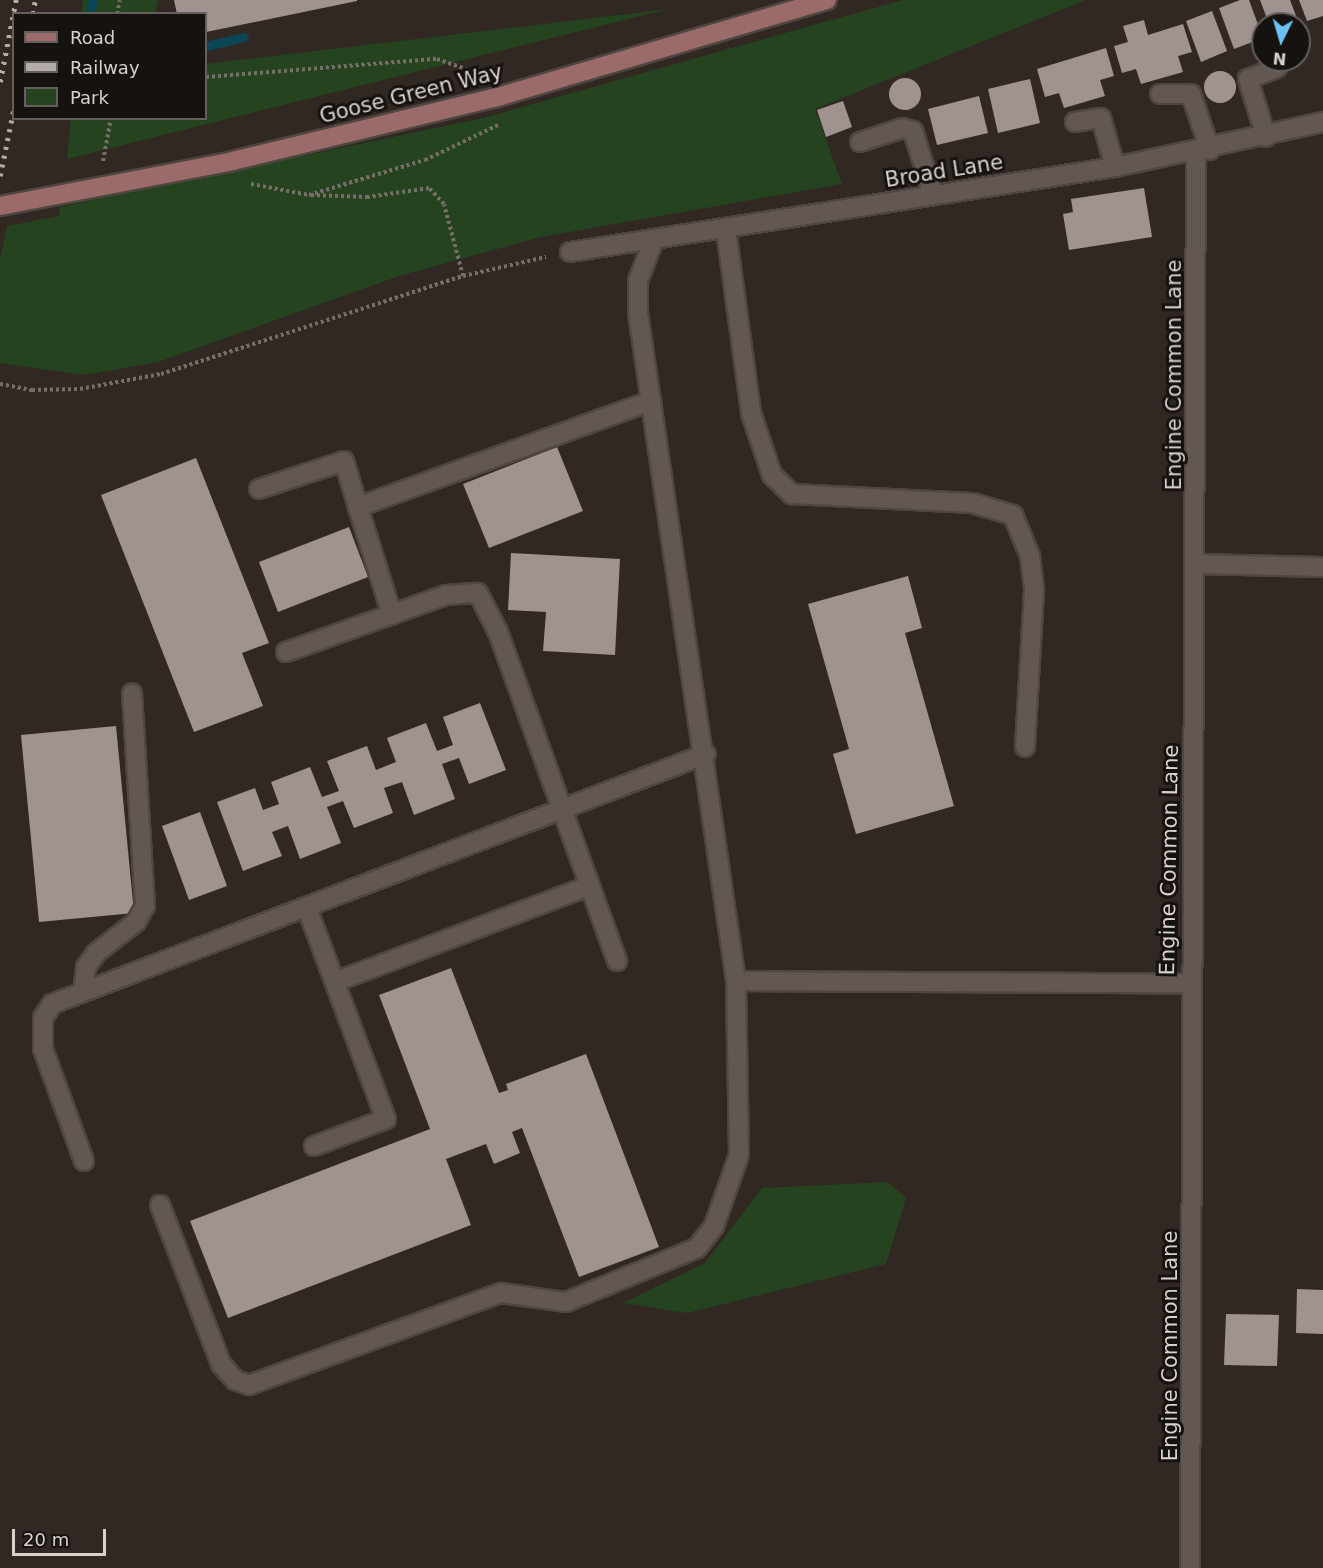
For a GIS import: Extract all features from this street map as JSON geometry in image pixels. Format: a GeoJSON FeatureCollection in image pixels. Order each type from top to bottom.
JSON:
{"type":"FeatureCollection","features":[{"type":"Feature","properties":{"kind":"main road","name":"Goose Green Way"},"geometry":{"type":"LineString","coordinates":[[0,206],[106,188],[233,161],[494,98],[826,0]]}},
{"type":"Feature","properties":{"kind":"street"},"geometry":{"type":"LineString","coordinates":[[1266,72],[1248,79],[1266,137]]}},
{"type":"Feature","properties":{"kind":"street","name":"Engine Common Lane"},"geometry":{"type":"LineString","coordinates":[[1160,94],[1191,94],[1203,151],[1188,983],[1195,1301],[1190,1568]]}},
{"type":"Feature","properties":{"kind":"street"},"geometry":{"type":"LineString","coordinates":[[1075,122],[1101,118],[1115,167]]}},
{"type":"Feature","properties":{"kind":"street","name":"Broad Lane"},"geometry":{"type":"LineString","coordinates":[[570,252],[726,230],[1115,167],[1203,151],[1323,123]]}},
{"type":"Feature","properties":{"kind":"street"},"geometry":{"type":"LineString","coordinates":[[860,142],[903,128],[913,131],[933,195]]}},
{"type":"Feature","properties":{"kind":"street"},"geometry":{"type":"LineString","coordinates":[[726,230],[751,413],[772,475],[792,494],[972,503],[1013,515],[1030,556],[1034,591],[1025,747]]}},
{"type":"Feature","properties":{"kind":"street"},"geometry":{"type":"LineString","coordinates":[[160,1205],[221,1364],[235,1380],[249,1385],[501,1293],[567,1302],[697,1248],[714,1226],[739,1155],[736,981],[706,754],[651,401],[638,281],[654,239]]}},
{"type":"Feature","properties":{"kind":"street"},"geometry":{"type":"LineString","coordinates":[[358,507],[651,401]]}},
{"type":"Feature","properties":{"kind":"street"},"geometry":{"type":"LineString","coordinates":[[259,489],[344,461],[392,615]]}},
{"type":"Feature","properties":{"kind":"street"},"geometry":{"type":"LineString","coordinates":[[1196,564],[1323,567]]}},
{"type":"Feature","properties":{"kind":"street"},"geometry":{"type":"LineString","coordinates":[[286,652],[446,595],[478,593],[498,632],[617,961]]}},
{"type":"Feature","properties":{"kind":"street"},"geometry":{"type":"LineString","coordinates":[[83,992],[86,967],[96,953],[136,922],[145,906],[132,693]]}},
{"type":"Feature","properties":{"kind":"street"},"geometry":{"type":"LineString","coordinates":[[84,1161],[41,1035],[52,1004],[706,754]]}},
{"type":"Feature","properties":{"kind":"street"},"geometry":{"type":"LineString","coordinates":[[335,982],[589,886]]}},
{"type":"Feature","properties":{"kind":"street"},"geometry":{"type":"LineString","coordinates":[[307,908],[386,1119],[314,1146]]}},
{"type":"Feature","properties":{"kind":"street"},"geometry":{"type":"LineString","coordinates":[[736,981],[1188,983]]}},
{"type":"Feature","properties":{"kind":"path"},"geometry":{"type":"LineString","coordinates":[[207,77],[437,59],[484,72],[494,98],[499,124],[476,138],[425,160],[309,195]]}},
{"type":"Feature","properties":{"kind":"path"},"geometry":{"type":"LineString","coordinates":[[106,188],[101,148],[110,120]]}},
{"type":"Feature","properties":{"kind":"path"},"geometry":{"type":"LineString","coordinates":[[233,161],[237,180],[309,195],[368,197],[429,189],[444,204],[463,276]]}},
{"type":"Feature","properties":{"kind":"path"},"geometry":{"type":"LineString","coordinates":[[0,384],[32,390],[80,389],[161,374],[463,276],[570,252]]}},
{"type":"Feature","properties":{"kind":"green space"},"geometry":{"type":"Polygon","coordinates":[[[83,0],[158,0],[155,12],[81,12],[83,0]]]}},
{"type":"Feature","properties":{"kind":"green space"},"geometry":{"type":"Polygon","coordinates":[[[903,0],[1086,0],[815,109],[842,184],[541,237],[399,276],[158,362],[84,375],[0,363],[0,260],[7,226],[59,216],[60,207],[483,118],[903,0]]]}},
{"type":"Feature","properties":{"kind":"green space"},"geometry":{"type":"Polygon","coordinates":[[[669,9],[67,159],[71,120],[207,120],[207,64],[669,9]]]}},
{"type":"Feature","properties":{"kind":"green space"},"geometry":{"type":"Polygon","coordinates":[[[888,1182],[906,1198],[886,1264],[687,1313],[623,1303],[705,1263],[762,1188],[888,1182]]]}},
{"type":"Feature","properties":{"kind":"building"},"geometry":{"type":"Polygon","coordinates":[[[174,0],[357,0],[207,32],[207,12],[177,12],[174,0]]]}},
{"type":"Feature","properties":{"kind":"building"},"geometry":{"type":"Polygon","coordinates":[[[1240,0],[1249,0],[1253,12],[1251,12],[1251,43],[1234,49],[1219,8],[1240,0]]]}},
{"type":"Feature","properties":{"kind":"building"},"geometry":{"type":"Polygon","coordinates":[[[1260,0],[1290,0],[1294,12],[1264,12],[1260,0]]]}},
{"type":"Feature","properties":{"kind":"building"},"geometry":{"type":"Polygon","coordinates":[[[1299,0],[1323,0],[1323,16],[1311,20],[1311,12],[1304,12],[1299,0]]]}},
{"type":"Feature","properties":{"kind":"building"},"geometry":{"type":"Polygon","coordinates":[[[1212,11],[1227,51],[1201,62],[1186,21],[1212,11]]]}},
{"type":"Feature","properties":{"kind":"building"},"geometry":{"type":"Polygon","coordinates":[[[1144,20],[1148,35],[1183,24],[1192,52],[1178,56],[1183,72],[1141,84],[1136,69],[1122,73],[1114,46],[1128,42],[1123,26],[1144,20]]]}},
{"type":"Feature","properties":{"kind":"building"},"geometry":{"type":"Polygon","coordinates":[[[1106,48],[1114,76],[1100,80],[1105,96],[1064,108],[1059,93],[1045,97],[1037,69],[1106,48]]]}},
{"type":"Feature","properties":{"kind":"building"},"geometry":{"type":"Polygon","coordinates":[[[1220,71],[1231,76],[1236,87],[1231,98],[1220,103],[1209,98],[1204,87],[1209,76],[1220,71]]]}},
{"type":"Feature","properties":{"kind":"building"},"geometry":{"type":"Polygon","coordinates":[[[905,78],[916,83],[921,94],[916,105],[905,110],[894,105],[889,94],[894,83],[905,78]]]}},
{"type":"Feature","properties":{"kind":"building"},"geometry":{"type":"Polygon","coordinates":[[[1030,79],[1040,123],[998,133],[988,89],[1030,79]]]}},
{"type":"Feature","properties":{"kind":"building"},"geometry":{"type":"Polygon","coordinates":[[[979,96],[988,133],[937,145],[928,109],[979,96]]]}},
{"type":"Feature","properties":{"kind":"building"},"geometry":{"type":"Polygon","coordinates":[[[843,101],[852,127],[826,137],[817,110],[843,101]]]}},
{"type":"Feature","properties":{"kind":"building"},"geometry":{"type":"Polygon","coordinates":[[[1144,188],[1152,237],[1069,250],[1063,214],[1073,212],[1071,199],[1144,188]]]}},
{"type":"Feature","properties":{"kind":"building"},"geometry":{"type":"Polygon","coordinates":[[[557,447],[583,511],[489,548],[463,484],[557,447]]]}},
{"type":"Feature","properties":{"kind":"building"},"geometry":{"type":"Polygon","coordinates":[[[196,458],[269,643],[242,653],[263,706],[194,732],[101,495],[196,458]]]}},
{"type":"Feature","properties":{"kind":"building"},"geometry":{"type":"Polygon","coordinates":[[[349,527],[368,577],[278,612],[259,562],[349,527]]]}},
{"type":"Feature","properties":{"kind":"building"},"geometry":{"type":"Polygon","coordinates":[[[511,553],[620,559],[615,655],[543,651],[546,612],[508,610],[511,553]]]}},
{"type":"Feature","properties":{"kind":"building"},"geometry":{"type":"Polygon","coordinates":[[[908,576],[922,628],[905,633],[954,806],[856,834],[833,754],[849,749],[808,604],[908,576]]]}},
{"type":"Feature","properties":{"kind":"building"},"geometry":{"type":"Polygon","coordinates":[[[480,703],[506,770],[469,784],[459,758],[442,764],[455,799],[414,815],[402,782],[384,788],[393,813],[354,828],[343,801],[327,807],[341,843],[300,859],[288,826],[272,832],[282,856],[243,871],[217,802],[255,788],[263,810],[279,804],[271,782],[310,767],[322,797],[339,791],[327,761],[367,746],[376,770],[396,762],[387,738],[426,723],[437,751],[453,745],[443,717],[480,703]]]}},
{"type":"Feature","properties":{"kind":"building"},"geometry":{"type":"Polygon","coordinates":[[[116,726],[134,913],[39,922],[21,735],[116,726]]]}},
{"type":"Feature","properties":{"kind":"building"},"geometry":{"type":"Polygon","coordinates":[[[200,812],[227,886],[189,900],[162,826],[200,812]]]}},
{"type":"Feature","properties":{"kind":"building"},"geometry":{"type":"Polygon","coordinates":[[[451,968],[499,1093],[508,1090],[506,1084],[586,1054],[659,1247],[579,1277],[522,1128],[512,1132],[520,1153],[494,1164],[486,1144],[446,1159],[471,1225],[228,1318],[190,1221],[430,1129],[379,995],[451,968]]]}},
{"type":"Feature","properties":{"kind":"building"},"geometry":{"type":"Polygon","coordinates":[[[1297,1289],[1323,1290],[1323,1334],[1296,1333],[1297,1289]]]}},
{"type":"Feature","properties":{"kind":"building"},"geometry":{"type":"Polygon","coordinates":[[[1226,1314],[1279,1315],[1277,1366],[1224,1365],[1226,1314]]]}},
{"type":"Feature","properties":{"kind":"waterway"},"geometry":{"type":"LineString","coordinates":[[90,12],[93,0]]}},
{"type":"Feature","properties":{"kind":"waterway"},"geometry":{"type":"LineString","coordinates":[[207,46],[244,37]]}},
{"type":"Feature","properties":{"kind":"railway"},"geometry":{"type":"LineString","coordinates":[[14,12],[16,0]]}},
{"type":"Feature","properties":{"kind":"railway"},"geometry":{"type":"LineString","coordinates":[[33,12],[35,0]]}},
{"type":"Feature","properties":{"kind":"railway"},"geometry":{"type":"LineString","coordinates":[[0,82],[12,20]]}},
{"type":"Feature","properties":{"kind":"railway"},"geometry":{"type":"LineString","coordinates":[[0,176],[12,118]]}}]}
